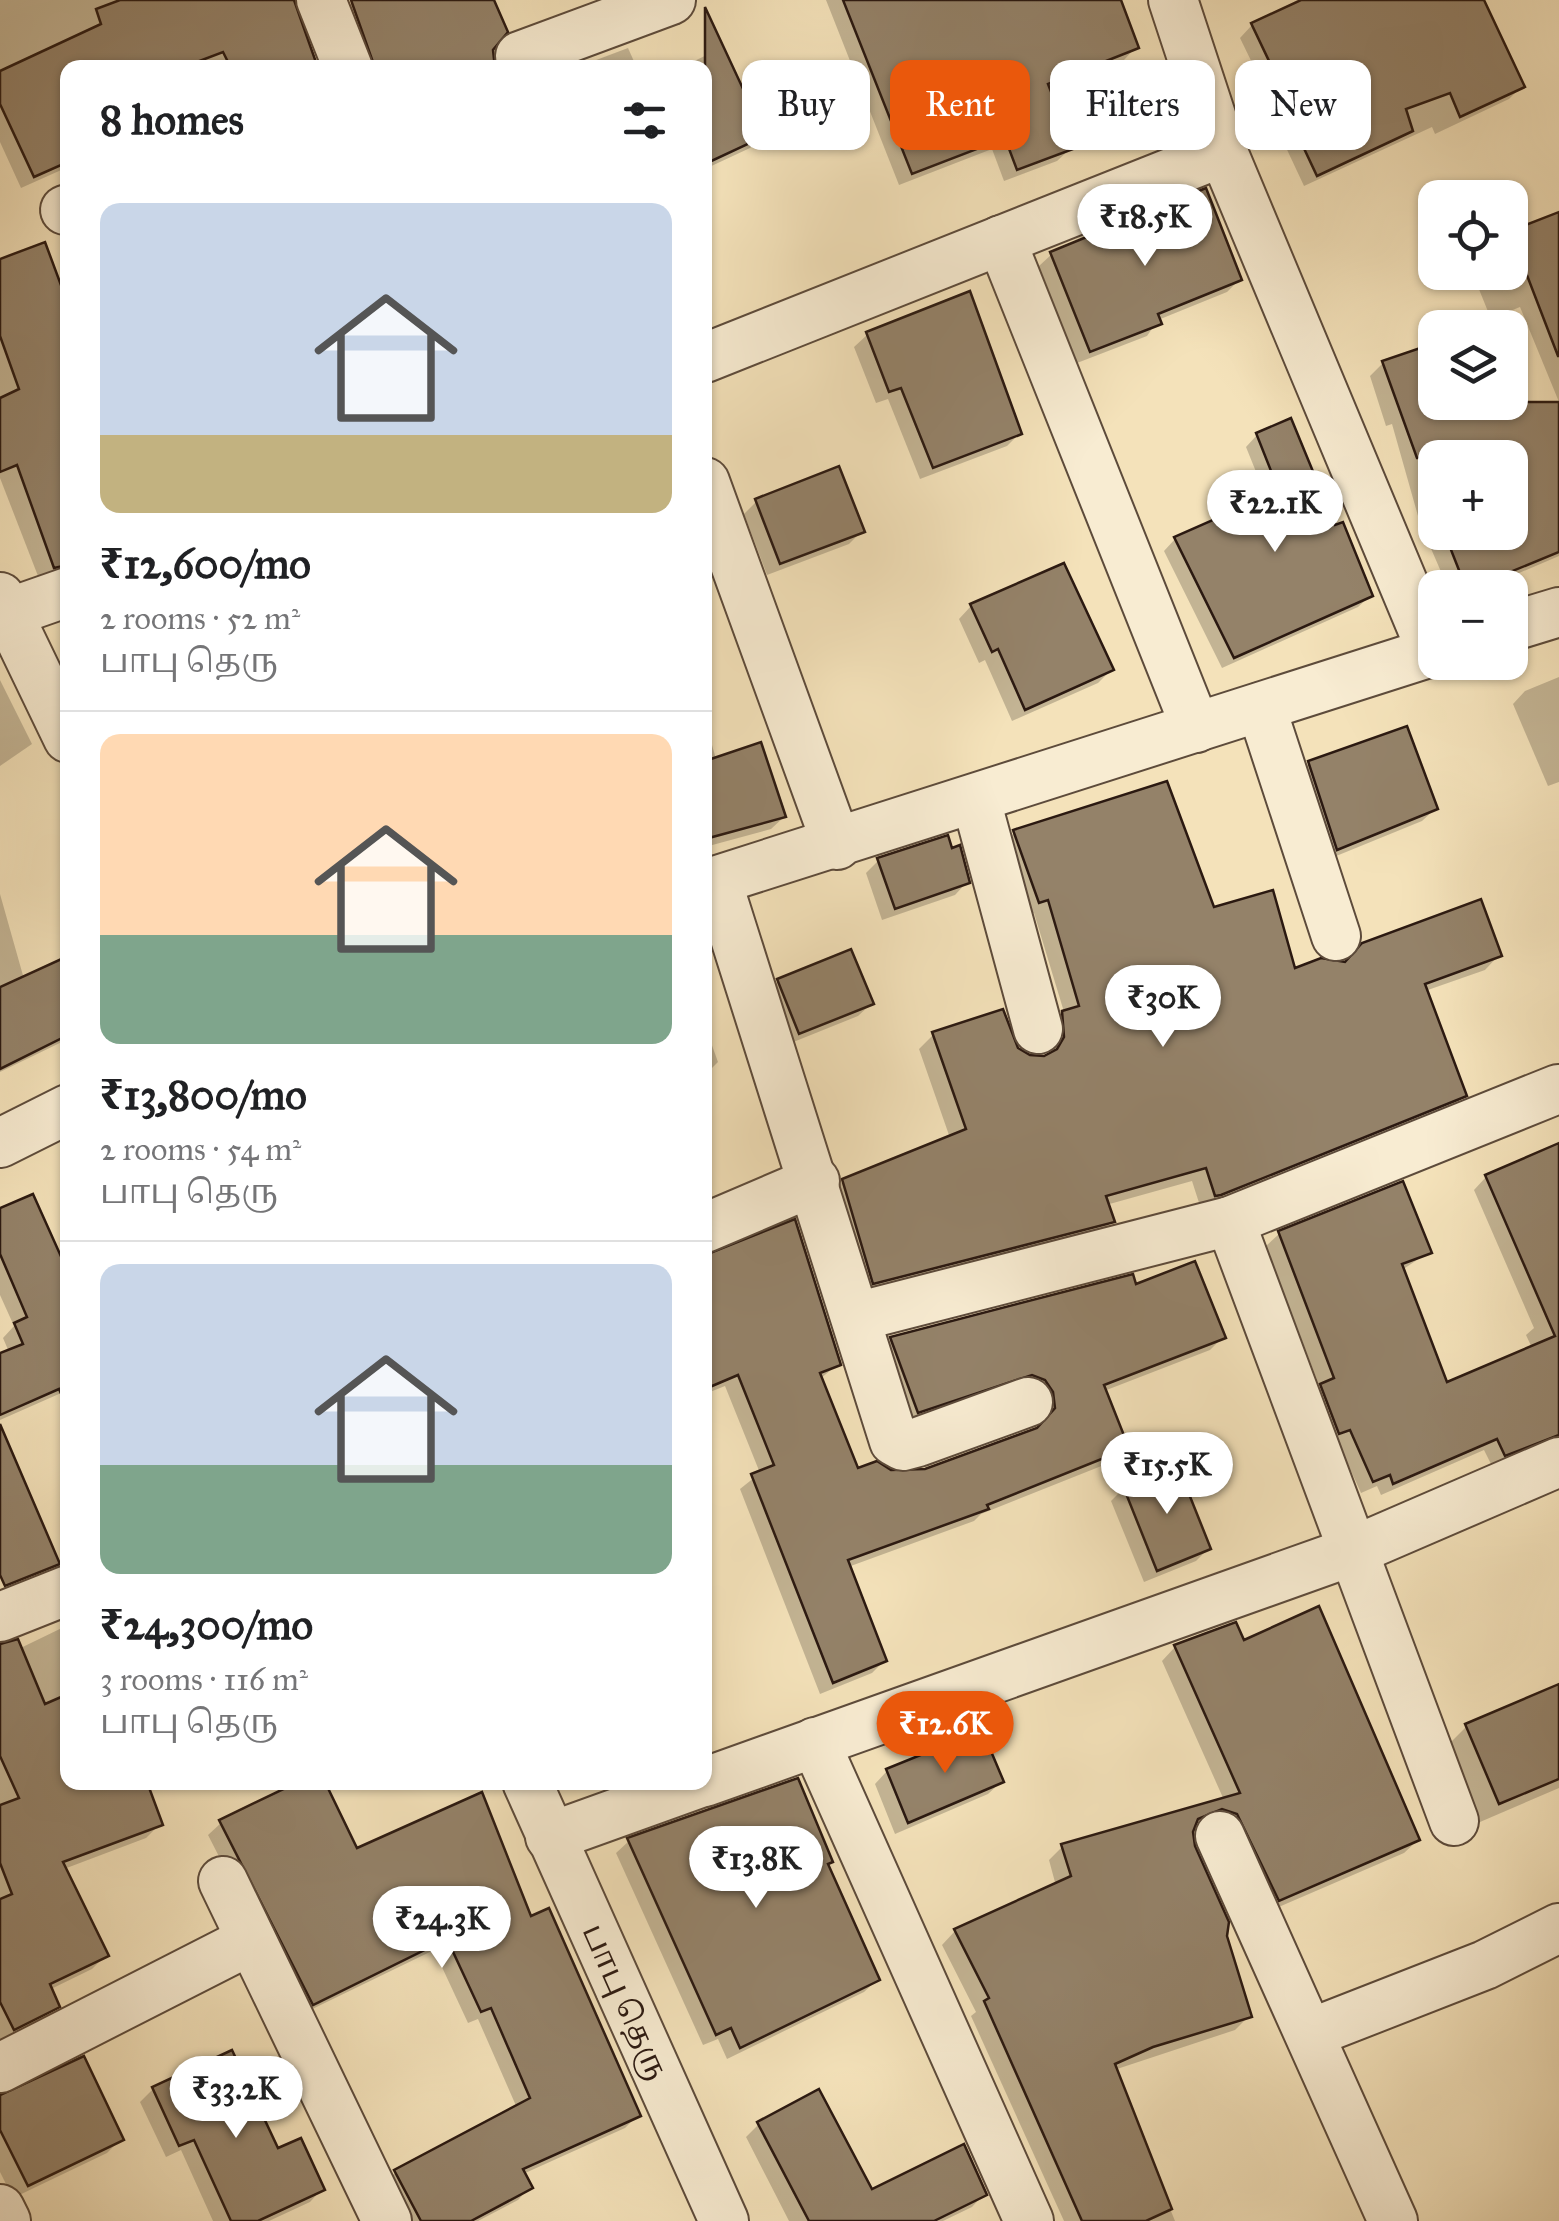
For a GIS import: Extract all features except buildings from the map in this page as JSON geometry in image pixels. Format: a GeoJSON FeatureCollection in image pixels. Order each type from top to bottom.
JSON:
{"type":"FeatureCollection","features":[{"type":"Feature","properties":{"kind":"street"},"geometry":{"type":"LineString","coordinates":[[321,0],[345,60]]}},
{"type":"Feature","properties":{"kind":"street"},"geometry":{"type":"LineString","coordinates":[[521,60],[672,0]]}},
{"type":"Feature","properties":{"kind":"street"},"geometry":{"type":"LineString","coordinates":[[1173,0],[1223,152],[1418,615]]}},
{"type":"Feature","properties":{"kind":"street"},"geometry":{"type":"LineString","coordinates":[[712,355],[1223,152]]}},
{"type":"Feature","properties":{"kind":"street"},"geometry":{"type":"LineString","coordinates":[[1001,240],[1196,728]]}},
{"type":"Feature","properties":{"kind":"street"},"geometry":{"type":"LineString","coordinates":[[712,501],[837,845]]}},
{"type":"Feature","properties":{"kind":"street"},"geometry":{"type":"LineString","coordinates":[[60,594],[4,605],[60,721]]}},
{"type":"Feature","properties":{"kind":"street"},"geometry":{"type":"LineString","coordinates":[[1528,621],[1559,612]]}},
{"type":"Feature","properties":{"kind":"street"},"geometry":{"type":"LineString","coordinates":[[712,883],[1418,656]]}},
{"type":"Feature","properties":{"kind":"street"},"geometry":{"type":"LineString","coordinates":[[1260,707],[1336,936]]}},
{"type":"Feature","properties":{"kind":"street"},"geometry":{"type":"LineString","coordinates":[[976,800],[1038,1029]]}},
{"type":"Feature","properties":{"kind":"street"},"geometry":{"type":"LineString","coordinates":[[712,886],[815,1181],[890,1432],[902,1446],[1028,1402]]}},
{"type":"Feature","properties":{"kind":"street"},"geometry":{"type":"LineString","coordinates":[[856,1317],[1230,1221],[1558,1089]]}},
{"type":"Feature","properties":{"kind":"street"},"geometry":{"type":"LineString","coordinates":[[0,1144],[60,1112]]}},
{"type":"Feature","properties":{"kind":"street"},"geometry":{"type":"LineString","coordinates":[[712,1225],[815,1181]]}},
{"type":"Feature","properties":{"kind":"street"},"geometry":{"type":"LineString","coordinates":[[1230,1221],[1454,1821]]}},
{"type":"Feature","properties":{"kind":"street"},"geometry":{"type":"LineString","coordinates":[[712,1779],[1354,1550],[1559,1462]]}},
{"type":"Feature","properties":{"kind":"street"},"geometry":{"type":"LineString","coordinates":[[0,1616],[60,1593]]}},
{"type":"Feature","properties":{"kind":"street"},"geometry":{"type":"LineString","coordinates":[[816,1742],[1029,2221]]}},
{"type":"Feature","properties":{"kind":"street","name":"பாபு தெரு"},"geometry":{"type":"LineString","coordinates":[[530,1790],[724,2221]]}},
{"type":"Feature","properties":{"kind":"street"},"geometry":{"type":"LineString","coordinates":[[550,1837],[682,1790]]}},
{"type":"Feature","properties":{"kind":"street"},"geometry":{"type":"LineString","coordinates":[[1220,1836],[1392,2221]]}},
{"type":"Feature","properties":{"kind":"street"},"geometry":{"type":"LineString","coordinates":[[222,1881],[387,2221]]}},
{"type":"Feature","properties":{"kind":"street"},"geometry":{"type":"LineString","coordinates":[[1311,2033],[1484,1965],[1559,1928]]}},
{"type":"Feature","properties":{"kind":"street"},"geometry":{"type":"LineString","coordinates":[[0,2068],[252,1940]]}},
{"type":"Feature","properties":{"kind":"street"},"geometry":{"type":"LineString","coordinates":[[0,2210],[6,2221]]}}]}
